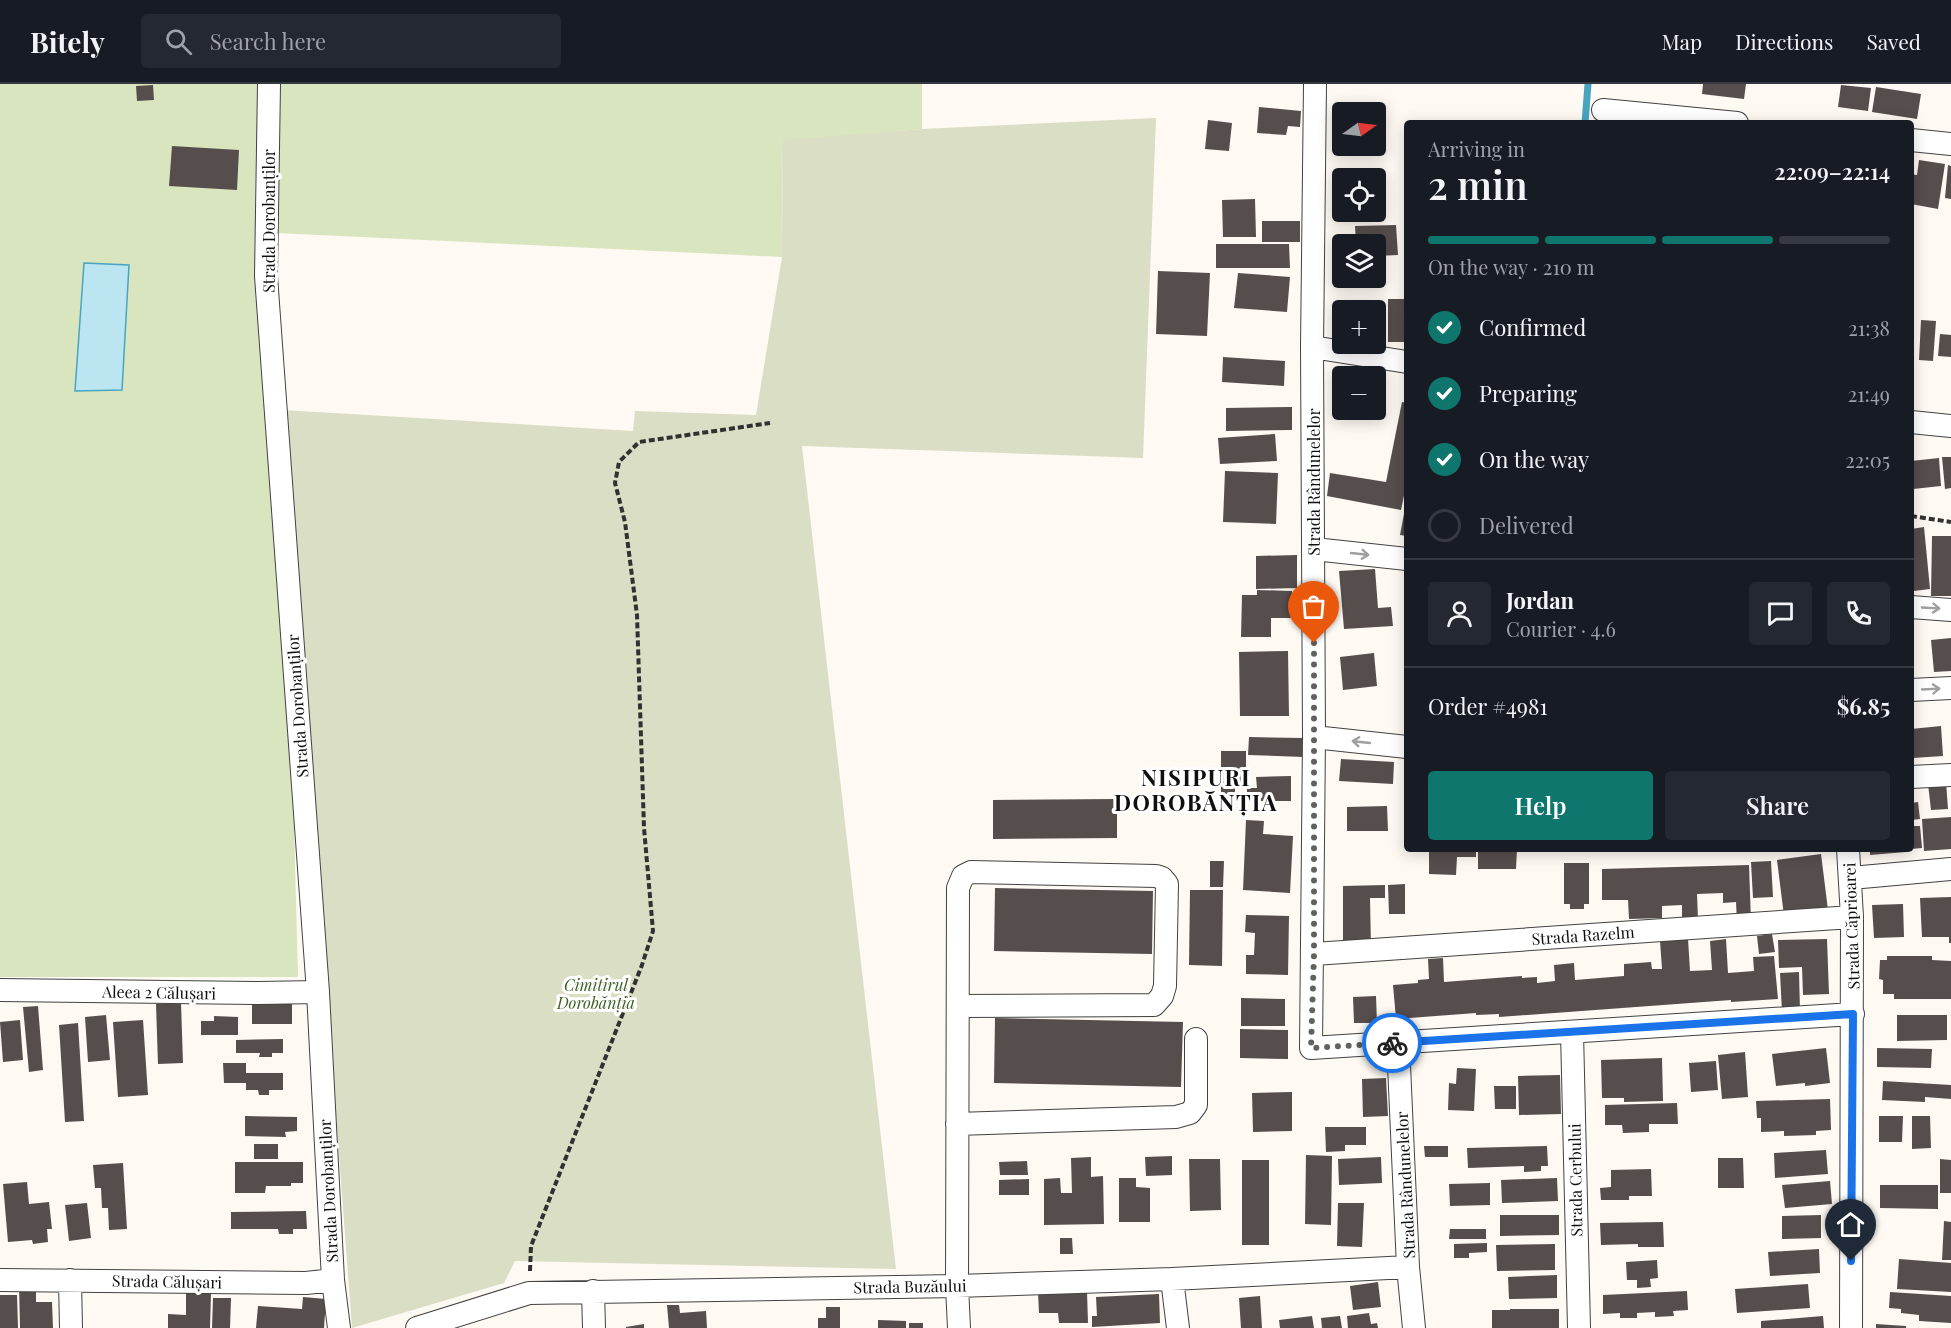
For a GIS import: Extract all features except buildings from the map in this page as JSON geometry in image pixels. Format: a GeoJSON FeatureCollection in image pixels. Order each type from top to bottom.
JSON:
{"type":"FeatureCollection","features":[{"type":"Feature","properties":{"kind":"street","name":"Strada Dorobanților"},"geometry":{"type":"LineString","coordinates":[[269,84],[266,276],[318,992],[333,1280],[339,1328]]}},
{"type":"Feature","properties":{"kind":"street","name":"Strada Rândunelelor"},"geometry":{"type":"LineString","coordinates":[[1315,84],[1312,347],[1314,954],[1311,1048],[1398,1043],[1408,1267],[1414,1328]]}},
{"type":"Feature","properties":{"kind":"street"},"geometry":{"type":"LineString","coordinates":[[1603,110],[1706,120]]}},
{"type":"Feature","properties":{"kind":"street"},"geometry":{"type":"LineString","coordinates":[[1914,140],[1951,144]]}},
{"type":"Feature","properties":{"kind":"street"},"geometry":{"type":"LineString","coordinates":[[1312,347],[1404,362]]}},
{"type":"Feature","properties":{"kind":"street"},"geometry":{"type":"LineString","coordinates":[[1914,422],[1951,426]]}},
{"type":"Feature","properties":{"kind":"street"},"geometry":{"type":"LineString","coordinates":[[1314,549],[1404,559]]}},
{"type":"Feature","properties":{"kind":"street"},"geometry":{"type":"LineString","coordinates":[[1914,607],[1951,610]]}},
{"type":"Feature","properties":{"kind":"street"},"geometry":{"type":"LineString","coordinates":[[1914,690],[1951,688]]}},
{"type":"Feature","properties":{"kind":"street"},"geometry":{"type":"LineString","coordinates":[[1314,737],[1404,747]]}},
{"type":"Feature","properties":{"kind":"street"},"geometry":{"type":"LineString","coordinates":[[1914,777],[1951,775]]}},
{"type":"Feature","properties":{"kind":"street","name":"Strada Căprioarei"},"geometry":{"type":"LineString","coordinates":[[1848,852],[1851,878],[1853,1014],[1851,1328]]}},
{"type":"Feature","properties":{"kind":"street"},"geometry":{"type":"LineString","coordinates":[[1851,878],[1951,869]]}},
{"type":"Feature","properties":{"kind":"street"},"geometry":{"type":"LineString","coordinates":[[958,1006],[1154,1005],[1162,996],[1165,986],[1167,884],[1162,878],[1156,876],[971,872],[963,876],[958,888],[957,1286],[959,1328]]}},
{"type":"Feature","properties":{"kind":"street","name":"Strada Razelm"},"geometry":{"type":"LineString","coordinates":[[1314,954],[1852,918]]}},
{"type":"Feature","properties":{"kind":"street","name":"Aleea 2 Călușari"},"geometry":{"type":"LineString","coordinates":[[0,990],[318,992]]}},
{"type":"Feature","properties":{"kind":"street"},"geometry":{"type":"LineString","coordinates":[[1398,1043],[1853,1014]]}},
{"type":"Feature","properties":{"kind":"street","name":"Strada Cerbului"},"geometry":{"type":"LineString","coordinates":[[1572,1032],[1579,1328]]}},
{"type":"Feature","properties":{"kind":"street"},"geometry":{"type":"LineString","coordinates":[[957,1124],[1176,1117],[1190,1113],[1196,1105],[1196,1039]]}},
{"type":"Feature","properties":{"kind":"street","name":"Strada Buzăului"},"geometry":{"type":"LineString","coordinates":[[417,1328],[529,1293],[957,1286],[1172,1279],[1408,1267]]}},
{"type":"Feature","properties":{"kind":"street"},"geometry":{"type":"LineString","coordinates":[[1172,1279],[1178,1328]]}},
{"type":"Feature","properties":{"kind":"street","name":"Strada Călușari"},"geometry":{"type":"LineString","coordinates":[[0,1280],[306,1283],[333,1280]]}},
{"type":"Feature","properties":{"kind":"street"},"geometry":{"type":"LineString","coordinates":[[70,1280],[71,1328]]}},
{"type":"Feature","properties":{"kind":"street"},"geometry":{"type":"LineString","coordinates":[[593,1291],[594,1328]]}},
{"type":"Feature","properties":{"kind":"path"},"geometry":{"type":"LineString","coordinates":[[529,1293],[531,1246],[642,965],[653,931],[644,828],[637,615],[625,522],[615,483],[619,462],[639,442],[770,423]]}},
{"type":"Feature","properties":{"kind":"path"},"geometry":{"type":"LineString","coordinates":[[1914,516],[1951,522]]}},
{"type":"Feature","properties":{"kind":"green space"},"geometry":{"type":"Polygon","coordinates":[[[0,84],[922,84],[922,129],[783,141],[782,257],[276,233],[298,977],[0,977],[0,84]]]}},
{"type":"Feature","properties":{"kind":"green space","name":"Cimitirul Dorobănția"},"geometry":{"type":"Polygon","coordinates":[[[1156,118],[1143,458],[802,446],[896,1269],[515,1261],[504,1283],[352,1328],[283,410],[633,431],[635,411],[756,415],[782,257],[783,140],[922,129],[1156,118]]]}},
{"type":"Feature","properties":{"kind":"water"},"geometry":{"type":"Polygon","coordinates":[[[84,263],[129,265],[122,390],[75,391],[84,263]]]}},
{"type":"Feature","properties":{"kind":"waterway"},"geometry":{"type":"LineString","coordinates":[[1585,120],[1588,84]]}},
{"type":"Feature","properties":{"kind":"way so far"},"geometry":{"type":"LineString","coordinates":[[1314,643],[1314,954],[1311,1048],[1392,1043]]}},
{"type":"Feature","properties":{"kind":"district","name":"NISIPURI DOROBĂNȚIA"},"geometry":{"type":"Point","coordinates":[1196,790]}},
{"type":"Feature","properties":{"kind":"route"},"geometry":{"type":"LineString","coordinates":[[1392,1043],[1853,1014],[1851,1261]]}}]}
